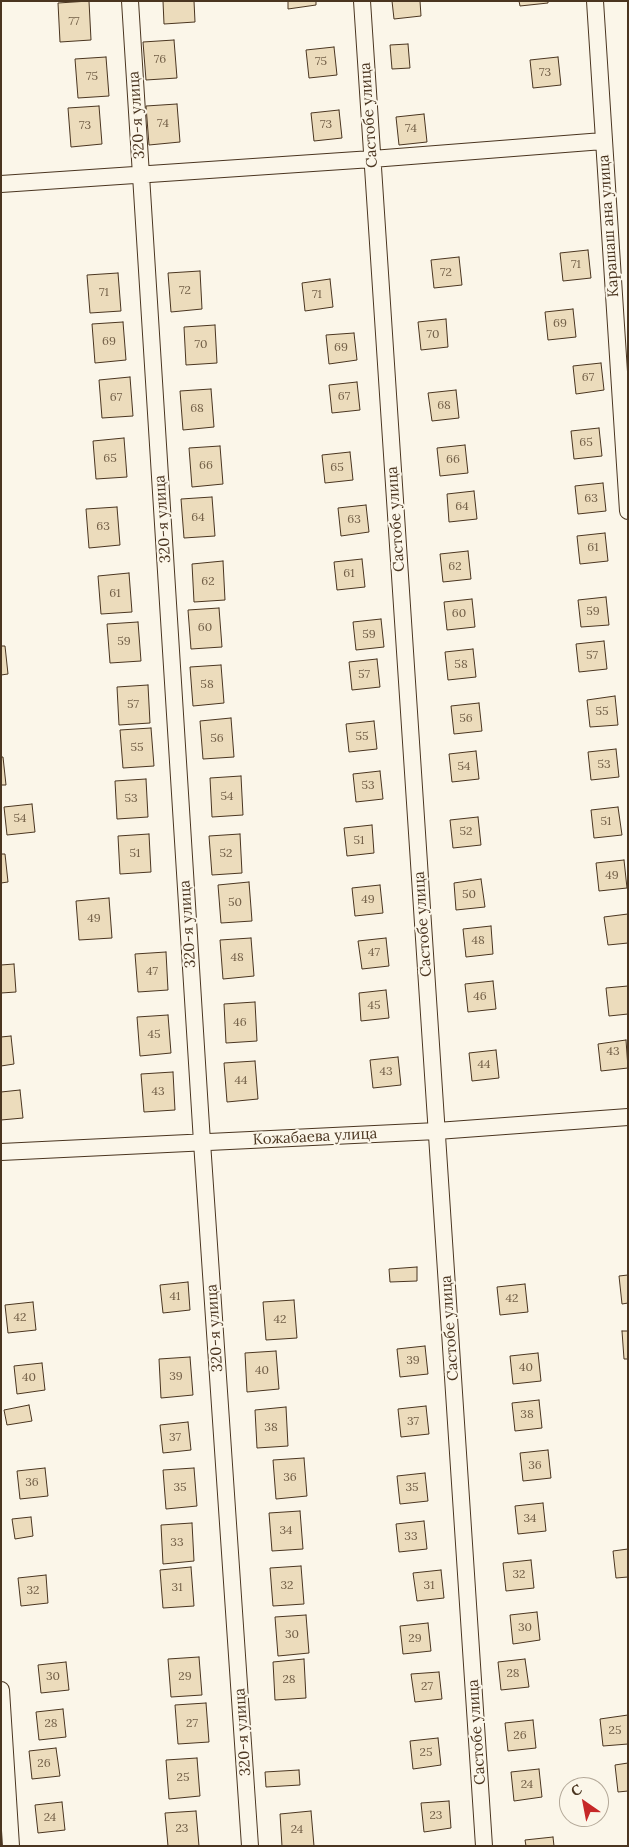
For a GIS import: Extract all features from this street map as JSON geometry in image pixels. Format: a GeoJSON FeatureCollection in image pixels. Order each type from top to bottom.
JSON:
{"type":"FeatureCollection","features":[{"type":"Feature","properties":{"kind":"street","name":"320-я улица"},"geometry":{"type":"LineString","coordinates":[[130,1],[202,1142],[250,1846]]}},
{"type":"Feature","properties":{"kind":"street","name":"Састобе улица"},"geometry":{"type":"LineString","coordinates":[[362,1],[484,1846]]}},
{"type":"Feature","properties":{"kind":"street","name":"Карашаш ана улица"},"geometry":{"type":"LineString","coordinates":[[595,1],[628,511]]}},
{"type":"Feature","properties":{"kind":"street"},"geometry":{"type":"LineString","coordinates":[[1,184],[603,141]]}},
{"type":"Feature","properties":{"kind":"street","name":"Кожабаева улица"},"geometry":{"type":"LineString","coordinates":[[1,1152],[437,1131],[628,1117]]}},
{"type":"Feature","properties":{"kind":"street"},"geometry":{"type":"LineString","coordinates":[[1,1690],[11,1846]]}},
{"type":"Feature","properties":{"kind":"building"},"geometry":{"type":"Polygon","coordinates":[[[89,1],[91,40],[60,42],[58,3],[89,1]]]}},
{"type":"Feature","properties":{"kind":"building"},"geometry":{"type":"Polygon","coordinates":[[[163,1],[194,1],[195,22],[164,24],[163,1]]]}},
{"type":"Feature","properties":{"kind":"building"},"geometry":{"type":"Polygon","coordinates":[[[288,1],[316,1],[316,5],[288,9],[288,1]]]}},
{"type":"Feature","properties":{"kind":"building"},"geometry":{"type":"Polygon","coordinates":[[[392,1],[420,1],[421,16],[394,19],[392,1]]]}},
{"type":"Feature","properties":{"kind":"building"},"geometry":{"type":"Polygon","coordinates":[[[519,1],[548,1],[548,3],[520,6],[519,1]]]}},
{"type":"Feature","properties":{"kind":"building"},"geometry":{"type":"Polygon","coordinates":[[[174,40],[177,78],[146,80],[143,42],[174,40]]]}},
{"type":"Feature","properties":{"kind":"building"},"geometry":{"type":"Polygon","coordinates":[[[408,44],[410,68],[392,69],[390,45],[408,44]]]}},
{"type":"Feature","properties":{"kind":"building"},"geometry":{"type":"Polygon","coordinates":[[[334,47],[337,75],[309,78],[306,50],[334,47]]]}},
{"type":"Feature","properties":{"kind":"building"},"geometry":{"type":"Polygon","coordinates":[[[106,57],[109,96],[78,98],[75,59],[106,57]]]}},
{"type":"Feature","properties":{"kind":"building"},"geometry":{"type":"Polygon","coordinates":[[[558,57],[561,85],[533,88],[530,60],[558,57]]]}},
{"type":"Feature","properties":{"kind":"building"},"geometry":{"type":"Polygon","coordinates":[[[177,104],[180,142],[149,145],[146,106],[177,104]]]}},
{"type":"Feature","properties":{"kind":"building"},"geometry":{"type":"Polygon","coordinates":[[[99,106],[102,144],[71,147],[68,108],[99,106]]]}},
{"type":"Feature","properties":{"kind":"building"},"geometry":{"type":"Polygon","coordinates":[[[339,110],[342,138],[314,141],[311,113],[339,110]]]}},
{"type":"Feature","properties":{"kind":"building"},"geometry":{"type":"Polygon","coordinates":[[[424,114],[427,142],[399,145],[396,117],[424,114]]]}},
{"type":"Feature","properties":{"kind":"building"},"geometry":{"type":"Polygon","coordinates":[[[588,250],[591,278],[563,281],[560,253],[588,250]]]}},
{"type":"Feature","properties":{"kind":"building"},"geometry":{"type":"Polygon","coordinates":[[[459,257],[462,285],[434,288],[431,260],[459,257]]]}},
{"type":"Feature","properties":{"kind":"building"},"geometry":{"type":"Polygon","coordinates":[[[200,271],[202,309],[171,312],[168,273],[200,271]]]}},
{"type":"Feature","properties":{"kind":"building"},"geometry":{"type":"Polygon","coordinates":[[[118,273],[121,311],[90,313],[87,275],[118,273]]]}},
{"type":"Feature","properties":{"kind":"building"},"geometry":{"type":"Polygon","coordinates":[[[330,279],[333,307],[305,311],[302,283],[330,279]]]}},
{"type":"Feature","properties":{"kind":"building"},"geometry":{"type":"Polygon","coordinates":[[[573,309],[576,337],[548,340],[545,312],[573,309]]]}},
{"type":"Feature","properties":{"kind":"building"},"geometry":{"type":"Polygon","coordinates":[[[446,319],[448,347],[421,350],[418,322],[446,319]]]}},
{"type":"Feature","properties":{"kind":"building"},"geometry":{"type":"Polygon","coordinates":[[[123,322],[126,360],[95,363],[92,324],[123,322]]]}},
{"type":"Feature","properties":{"kind":"building"},"geometry":{"type":"Polygon","coordinates":[[[215,325],[217,363],[186,365],[184,327],[215,325]]]}},
{"type":"Feature","properties":{"kind":"building"},"geometry":{"type":"Polygon","coordinates":[[[354,333],[357,360],[329,364],[326,335],[354,333]]]}},
{"type":"Feature","properties":{"kind":"building"},"geometry":{"type":"Polygon","coordinates":[[[601,363],[604,390],[576,394],[573,366],[601,363]]]}},
{"type":"Feature","properties":{"kind":"building"},"geometry":{"type":"Polygon","coordinates":[[[130,377],[133,416],[102,418],[99,380],[130,377]]]}},
{"type":"Feature","properties":{"kind":"building"},"geometry":{"type":"Polygon","coordinates":[[[357,382],[360,410],[332,413],[329,385],[357,382]]]}},
{"type":"Feature","properties":{"kind":"building"},"geometry":{"type":"Polygon","coordinates":[[[211,389],[214,427],[183,430],[180,391],[211,389]]]}},
{"type":"Feature","properties":{"kind":"building"},"geometry":{"type":"Polygon","coordinates":[[[456,390],[459,418],[432,421],[428,393],[456,390]]]}},
{"type":"Feature","properties":{"kind":"building"},"geometry":{"type":"Polygon","coordinates":[[[599,428],[602,456],[574,459],[571,431],[599,428]]]}},
{"type":"Feature","properties":{"kind":"building"},"geometry":{"type":"Polygon","coordinates":[[[124,438],[127,477],[96,479],[93,441],[124,438]]]}},
{"type":"Feature","properties":{"kind":"building"},"geometry":{"type":"Polygon","coordinates":[[[465,445],[468,473],[440,476],[437,448],[465,445]]]}},
{"type":"Feature","properties":{"kind":"building"},"geometry":{"type":"Polygon","coordinates":[[[220,446],[223,484],[192,487],[189,448],[220,446]]]}},
{"type":"Feature","properties":{"kind":"building"},"geometry":{"type":"Polygon","coordinates":[[[350,452],[353,480],[325,483],[322,455],[350,452]]]}},
{"type":"Feature","properties":{"kind":"building"},"geometry":{"type":"Polygon","coordinates":[[[603,483],[606,511],[578,514],[575,486],[603,483]]]}},
{"type":"Feature","properties":{"kind":"building"},"geometry":{"type":"Polygon","coordinates":[[[474,491],[477,519],[449,522],[447,494],[474,491]]]}},
{"type":"Feature","properties":{"kind":"building"},"geometry":{"type":"Polygon","coordinates":[[[212,497],[215,536],[184,538],[181,499],[212,497]]]}},
{"type":"Feature","properties":{"kind":"building"},"geometry":{"type":"Polygon","coordinates":[[[366,505],[369,532],[341,536],[338,508],[366,505]]]}},
{"type":"Feature","properties":{"kind":"building"},"geometry":{"type":"Polygon","coordinates":[[[117,507],[120,545],[89,548],[86,509],[117,507]]]}},
{"type":"Feature","properties":{"kind":"building"},"geometry":{"type":"Polygon","coordinates":[[[605,533],[608,561],[580,564],[577,536],[605,533]]]}},
{"type":"Feature","properties":{"kind":"building"},"geometry":{"type":"Polygon","coordinates":[[[468,551],[471,579],[443,582],[440,554],[468,551]]]}},
{"type":"Feature","properties":{"kind":"building"},"geometry":{"type":"Polygon","coordinates":[[[362,559],[365,587],[337,590],[334,562],[362,559]]]}},
{"type":"Feature","properties":{"kind":"building"},"geometry":{"type":"Polygon","coordinates":[[[223,561],[225,600],[194,602],[192,564],[223,561]]]}},
{"type":"Feature","properties":{"kind":"building"},"geometry":{"type":"Polygon","coordinates":[[[129,573],[132,612],[101,614],[98,576],[129,573]]]}},
{"type":"Feature","properties":{"kind":"building"},"geometry":{"type":"Polygon","coordinates":[[[606,597],[609,625],[581,627],[578,600],[606,597]]]}},
{"type":"Feature","properties":{"kind":"building"},"geometry":{"type":"Polygon","coordinates":[[[472,599],[475,627],[447,630],[444,602],[472,599]]]}},
{"type":"Feature","properties":{"kind":"building"},"geometry":{"type":"Polygon","coordinates":[[[219,608],[222,647],[191,649],[188,610],[219,608]]]}},
{"type":"Feature","properties":{"kind":"building"},"geometry":{"type":"Polygon","coordinates":[[[381,619],[384,647],[356,650],[353,622],[381,619]]]}},
{"type":"Feature","properties":{"kind":"building"},"geometry":{"type":"Polygon","coordinates":[[[138,622],[141,661],[110,663],[107,624],[138,622]]]}},
{"type":"Feature","properties":{"kind":"building"},"geometry":{"type":"Polygon","coordinates":[[[604,641],[607,669],[579,672],[576,644],[604,641]]]}},
{"type":"Feature","properties":{"kind":"building"},"geometry":{"type":"Polygon","coordinates":[[[1,646],[5,646],[8,674],[1,675],[1,646]]]}},
{"type":"Feature","properties":{"kind":"building"},"geometry":{"type":"Polygon","coordinates":[[[473,649],[476,677],[448,680],[445,652],[473,649]]]}},
{"type":"Feature","properties":{"kind":"building"},"geometry":{"type":"Polygon","coordinates":[[[377,659],[380,687],[352,690],[349,662],[377,659]]]}},
{"type":"Feature","properties":{"kind":"building"},"geometry":{"type":"Polygon","coordinates":[[[221,665],[224,703],[193,706],[190,667],[221,665]]]}},
{"type":"Feature","properties":{"kind":"building"},"geometry":{"type":"Polygon","coordinates":[[[148,685],[150,723],[119,725],[117,687],[148,685]]]}},
{"type":"Feature","properties":{"kind":"building"},"geometry":{"type":"Polygon","coordinates":[[[615,696],[618,725],[590,727],[587,700],[615,696]]]}},
{"type":"Feature","properties":{"kind":"building"},"geometry":{"type":"Polygon","coordinates":[[[479,703],[482,731],[454,734],[451,706],[479,703]]]}},
{"type":"Feature","properties":{"kind":"building"},"geometry":{"type":"Polygon","coordinates":[[[231,718],[234,757],[203,759],[200,721],[231,718]]]}},
{"type":"Feature","properties":{"kind":"building"},"geometry":{"type":"Polygon","coordinates":[[[374,721],[377,749],[349,752],[346,724],[374,721]]]}},
{"type":"Feature","properties":{"kind":"building"},"geometry":{"type":"Polygon","coordinates":[[[151,728],[154,766],[123,768],[120,730],[151,728]]]}},
{"type":"Feature","properties":{"kind":"building"},"geometry":{"type":"Polygon","coordinates":[[[616,749],[619,777],[591,780],[588,752],[616,749]]]}},
{"type":"Feature","properties":{"kind":"building"},"geometry":{"type":"Polygon","coordinates":[[[476,751],[479,779],[452,782],[449,754],[476,751]]]}},
{"type":"Feature","properties":{"kind":"building"},"geometry":{"type":"Polygon","coordinates":[[[1,757],[3,757],[6,785],[1,785],[1,757]]]}},
{"type":"Feature","properties":{"kind":"building"},"geometry":{"type":"Polygon","coordinates":[[[380,771],[383,799],[356,802],[353,774],[380,771]]]}},
{"type":"Feature","properties":{"kind":"building"},"geometry":{"type":"Polygon","coordinates":[[[241,776],[243,815],[212,817],[210,778],[241,776]]]}},
{"type":"Feature","properties":{"kind":"building"},"geometry":{"type":"Polygon","coordinates":[[[146,779],[148,817],[117,819],[115,781],[146,779]]]}},
{"type":"Feature","properties":{"kind":"building"},"geometry":{"type":"Polygon","coordinates":[[[32,804],[35,832],[7,835],[4,807],[32,804]]]}},
{"type":"Feature","properties":{"kind":"building"},"geometry":{"type":"Polygon","coordinates":[[[618,807],[622,835],[594,838],[591,810],[618,807]]]}},
{"type":"Feature","properties":{"kind":"building"},"geometry":{"type":"Polygon","coordinates":[[[478,817],[481,845],[453,848],[450,820],[478,817]]]}},
{"type":"Feature","properties":{"kind":"building"},"geometry":{"type":"Polygon","coordinates":[[[372,825],[374,853],[347,856],[344,828],[372,825]]]}},
{"type":"Feature","properties":{"kind":"building"},"geometry":{"type":"Polygon","coordinates":[[[149,834],[151,872],[120,874],[118,836],[149,834]]]}},
{"type":"Feature","properties":{"kind":"building"},"geometry":{"type":"Polygon","coordinates":[[[240,834],[242,873],[212,875],[209,836],[240,834]]]}},
{"type":"Feature","properties":{"kind":"building"},"geometry":{"type":"Polygon","coordinates":[[[1,854],[5,854],[8,882],[1,883],[1,854]]]}},
{"type":"Feature","properties":{"kind":"building"},"geometry":{"type":"Polygon","coordinates":[[[624,860],[627,888],[599,891],[596,863],[624,860]]]}},
{"type":"Feature","properties":{"kind":"building"},"geometry":{"type":"Polygon","coordinates":[[[481,879],[485,907],[456,910],[454,883],[481,879]]]}},
{"type":"Feature","properties":{"kind":"building"},"geometry":{"type":"Polygon","coordinates":[[[249,882],[252,921],[221,923],[218,885],[249,882]]]}},
{"type":"Feature","properties":{"kind":"building"},"geometry":{"type":"Polygon","coordinates":[[[380,885],[383,913],[355,916],[352,888],[380,885]]]}},
{"type":"Feature","properties":{"kind":"building"},"geometry":{"type":"Polygon","coordinates":[[[109,898],[112,938],[79,940],[76,901],[109,898]]]}},
{"type":"Feature","properties":{"kind":"building"},"geometry":{"type":"Polygon","coordinates":[[[628,914],[628,943],[608,945],[604,917],[628,914]]]}},
{"type":"Feature","properties":{"kind":"building"},"geometry":{"type":"Polygon","coordinates":[[[491,926],[493,954],[466,957],[463,929],[491,926]]]}},
{"type":"Feature","properties":{"kind":"building"},"geometry":{"type":"Polygon","coordinates":[[[251,938],[254,976],[223,979],[220,940],[251,938]]]}},
{"type":"Feature","properties":{"kind":"building"},"geometry":{"type":"Polygon","coordinates":[[[386,938],[389,966],[362,969],[358,941],[386,938]]]}},
{"type":"Feature","properties":{"kind":"building"},"geometry":{"type":"Polygon","coordinates":[[[166,952],[168,990],[138,992],[135,954],[166,952]]]}},
{"type":"Feature","properties":{"kind":"building"},"geometry":{"type":"Polygon","coordinates":[[[14,964],[16,992],[1,993],[1,965],[14,964]]]}},
{"type":"Feature","properties":{"kind":"building"},"geometry":{"type":"Polygon","coordinates":[[[493,981],[496,1009],[468,1012],[465,984],[493,981]]]}},
{"type":"Feature","properties":{"kind":"building"},"geometry":{"type":"Polygon","coordinates":[[[628,986],[628,1014],[609,1016],[606,988],[628,986]]]}},
{"type":"Feature","properties":{"kind":"building"},"geometry":{"type":"Polygon","coordinates":[[[386,990],[389,1018],[361,1021],[359,993],[386,990]]]}},
{"type":"Feature","properties":{"kind":"building"},"geometry":{"type":"Polygon","coordinates":[[[255,1002],[257,1041],[226,1043],[224,1004],[255,1002]]]}},
{"type":"Feature","properties":{"kind":"building"},"geometry":{"type":"Polygon","coordinates":[[[168,1015],[171,1053],[140,1056],[137,1017],[168,1015]]]}},
{"type":"Feature","properties":{"kind":"building"},"geometry":{"type":"Polygon","coordinates":[[[11,1036],[14,1064],[1,1066],[1,1037],[11,1036]]]}},
{"type":"Feature","properties":{"kind":"building"},"geometry":{"type":"Polygon","coordinates":[[[626,1040],[628,1068],[601,1071],[598,1044],[626,1040]]]}},
{"type":"Feature","properties":{"kind":"building"},"geometry":{"type":"Polygon","coordinates":[[[496,1050],[499,1078],[472,1081],[469,1053],[496,1050]]]}},
{"type":"Feature","properties":{"kind":"building"},"geometry":{"type":"Polygon","coordinates":[[[398,1057],[401,1085],[373,1088],[370,1060],[398,1057]]]}},
{"type":"Feature","properties":{"kind":"building"},"geometry":{"type":"Polygon","coordinates":[[[255,1061],[258,1099],[227,1102],[224,1063],[255,1061]]]}},
{"type":"Feature","properties":{"kind":"building"},"geometry":{"type":"Polygon","coordinates":[[[173,1072],[175,1110],[144,1112],[141,1074],[173,1072]]]}},
{"type":"Feature","properties":{"kind":"building"},"geometry":{"type":"Polygon","coordinates":[[[20,1090],[23,1118],[1,1120],[1,1092],[20,1090]]]}},
{"type":"Feature","properties":{"kind":"building"},"geometry":{"type":"Polygon","coordinates":[[[417,1267],[417,1281],[390,1282],[389,1269],[417,1267]]]}},
{"type":"Feature","properties":{"kind":"building"},"geometry":{"type":"Polygon","coordinates":[[[628,1275],[628,1303],[622,1304],[619,1276],[628,1275]]]}},
{"type":"Feature","properties":{"kind":"building"},"geometry":{"type":"Polygon","coordinates":[[[188,1282],[190,1310],[163,1313],[160,1285],[188,1282]]]}},
{"type":"Feature","properties":{"kind":"building"},"geometry":{"type":"Polygon","coordinates":[[[525,1284],[528,1312],[500,1315],[497,1287],[525,1284]]]}},
{"type":"Feature","properties":{"kind":"building"},"geometry":{"type":"Polygon","coordinates":[[[294,1300],[297,1338],[266,1340],[263,1302],[294,1300]]]}},
{"type":"Feature","properties":{"kind":"building"},"geometry":{"type":"Polygon","coordinates":[[[33,1302],[36,1330],[8,1333],[5,1305],[33,1302]]]}},
{"type":"Feature","properties":{"kind":"building"},"geometry":{"type":"Polygon","coordinates":[[[622,1331],[628,1331],[628,1359],[624,1359],[622,1331]]]}},
{"type":"Feature","properties":{"kind":"building"},"geometry":{"type":"Polygon","coordinates":[[[425,1346],[428,1374],[400,1377],[397,1349],[425,1346]]]}},
{"type":"Feature","properties":{"kind":"building"},"geometry":{"type":"Polygon","coordinates":[[[276,1351],[279,1389],[247,1392],[245,1353],[276,1351]]]}},
{"type":"Feature","properties":{"kind":"building"},"geometry":{"type":"Polygon","coordinates":[[[538,1353],[541,1381],[513,1384],[510,1356],[538,1353]]]}},
{"type":"Feature","properties":{"kind":"building"},"geometry":{"type":"Polygon","coordinates":[[[190,1357],[193,1395],[161,1398],[159,1359],[190,1357]]]}},
{"type":"Feature","properties":{"kind":"building"},"geometry":{"type":"Polygon","coordinates":[[[42,1363],[45,1390],[17,1394],[14,1366],[42,1363]]]}},
{"type":"Feature","properties":{"kind":"building"},"geometry":{"type":"Polygon","coordinates":[[[539,1400],[542,1428],[515,1431],[512,1403],[539,1400]]]}},
{"type":"Feature","properties":{"kind":"building"},"geometry":{"type":"Polygon","coordinates":[[[29,1405],[32,1421],[7,1425],[4,1410],[29,1405]]]}},
{"type":"Feature","properties":{"kind":"building"},"geometry":{"type":"Polygon","coordinates":[[[426,1406],[429,1434],[401,1437],[398,1409],[426,1406]]]}},
{"type":"Feature","properties":{"kind":"building"},"geometry":{"type":"Polygon","coordinates":[[[286,1407],[288,1446],[257,1448],[255,1410],[286,1407]]]}},
{"type":"Feature","properties":{"kind":"building"},"geometry":{"type":"Polygon","coordinates":[[[188,1422],[191,1450],[163,1453],[160,1425],[188,1422]]]}},
{"type":"Feature","properties":{"kind":"building"},"geometry":{"type":"Polygon","coordinates":[[[548,1450],[551,1478],[523,1481],[520,1453],[548,1450]]]}},
{"type":"Feature","properties":{"kind":"building"},"geometry":{"type":"Polygon","coordinates":[[[304,1458],[307,1496],[276,1499],[273,1460],[304,1458]]]}},
{"type":"Feature","properties":{"kind":"building"},"geometry":{"type":"Polygon","coordinates":[[[45,1468],[48,1496],[20,1499],[17,1471],[45,1468]]]}},
{"type":"Feature","properties":{"kind":"building"},"geometry":{"type":"Polygon","coordinates":[[[194,1468],[197,1506],[166,1509],[163,1470],[194,1468]]]}},
{"type":"Feature","properties":{"kind":"building"},"geometry":{"type":"Polygon","coordinates":[[[425,1473],[428,1501],[400,1504],[397,1476],[425,1473]]]}},
{"type":"Feature","properties":{"kind":"building"},"geometry":{"type":"Polygon","coordinates":[[[543,1503],[546,1531],[518,1534],[515,1506],[543,1503]]]}},
{"type":"Feature","properties":{"kind":"building"},"geometry":{"type":"Polygon","coordinates":[[[300,1511],[303,1549],[272,1551],[269,1513],[300,1511]]]}},
{"type":"Feature","properties":{"kind":"building"},"geometry":{"type":"Polygon","coordinates":[[[31,1517],[33,1536],[15,1539],[12,1519],[31,1517]]]}},
{"type":"Feature","properties":{"kind":"building"},"geometry":{"type":"Polygon","coordinates":[[[424,1521],[427,1549],[399,1552],[396,1524],[424,1521]]]}},
{"type":"Feature","properties":{"kind":"building"},"geometry":{"type":"Polygon","coordinates":[[[192,1523],[194,1561],[163,1564],[161,1525],[192,1523]]]}},
{"type":"Feature","properties":{"kind":"building"},"geometry":{"type":"Polygon","coordinates":[[[628,1549],[628,1577],[616,1578],[613,1551],[628,1549]]]}},
{"type":"Feature","properties":{"kind":"building"},"geometry":{"type":"Polygon","coordinates":[[[531,1560],[534,1588],[506,1591],[503,1563],[531,1560]]]}},
{"type":"Feature","properties":{"kind":"building"},"geometry":{"type":"Polygon","coordinates":[[[301,1566],[304,1604],[273,1606],[270,1568],[301,1566]]]}},
{"type":"Feature","properties":{"kind":"building"},"geometry":{"type":"Polygon","coordinates":[[[191,1567],[194,1606],[163,1608],[160,1570],[191,1567]]]}},
{"type":"Feature","properties":{"kind":"building"},"geometry":{"type":"Polygon","coordinates":[[[441,1570],[444,1598],[417,1601],[413,1573],[441,1570]]]}},
{"type":"Feature","properties":{"kind":"building"},"geometry":{"type":"Polygon","coordinates":[[[46,1575],[48,1603],[21,1606],[18,1578],[46,1575]]]}},
{"type":"Feature","properties":{"kind":"building"},"geometry":{"type":"Polygon","coordinates":[[[537,1612],[540,1640],[513,1644],[510,1615],[537,1612]]]}},
{"type":"Feature","properties":{"kind":"building"},"geometry":{"type":"Polygon","coordinates":[[[306,1615],[309,1653],[278,1656],[275,1617],[306,1615]]]}},
{"type":"Feature","properties":{"kind":"building"},"geometry":{"type":"Polygon","coordinates":[[[428,1623],[431,1651],[403,1654],[400,1626],[428,1623]]]}},
{"type":"Feature","properties":{"kind":"building"},"geometry":{"type":"Polygon","coordinates":[[[199,1657],[202,1695],[171,1697],[168,1659],[199,1657]]]}},
{"type":"Feature","properties":{"kind":"building"},"geometry":{"type":"Polygon","coordinates":[[[304,1659],[306,1698],[275,1700],[273,1662],[304,1659]]]}},
{"type":"Feature","properties":{"kind":"building"},"geometry":{"type":"Polygon","coordinates":[[[525,1659],[529,1687],[501,1690],[498,1662],[525,1659]]]}},
{"type":"Feature","properties":{"kind":"building"},"geometry":{"type":"Polygon","coordinates":[[[66,1662],[69,1690],[41,1693],[38,1665],[66,1662]]]}},
{"type":"Feature","properties":{"kind":"building"},"geometry":{"type":"Polygon","coordinates":[[[439,1672],[442,1699],[415,1702],[411,1674],[439,1672]]]}},
{"type":"Feature","properties":{"kind":"building"},"geometry":{"type":"Polygon","coordinates":[[[206,1703],[209,1742],[178,1744],[175,1705],[206,1703]]]}},
{"type":"Feature","properties":{"kind":"building"},"geometry":{"type":"Polygon","coordinates":[[[63,1709],[66,1737],[39,1740],[36,1712],[63,1709]]]}},
{"type":"Feature","properties":{"kind":"building"},"geometry":{"type":"Polygon","coordinates":[[[628,1715],[628,1744],[603,1746],[600,1719],[628,1715]]]}},
{"type":"Feature","properties":{"kind":"building"},"geometry":{"type":"Polygon","coordinates":[[[533,1720],[536,1748],[508,1751],[505,1723],[533,1720]]]}},
{"type":"Feature","properties":{"kind":"building"},"geometry":{"type":"Polygon","coordinates":[[[438,1738],[441,1765],[413,1769],[410,1741],[438,1738]]]}},
{"type":"Feature","properties":{"kind":"building"},"geometry":{"type":"Polygon","coordinates":[[[56,1748],[60,1776],[32,1779],[29,1751],[56,1748]]]}},
{"type":"Feature","properties":{"kind":"building"},"geometry":{"type":"Polygon","coordinates":[[[197,1758],[200,1796],[169,1799],[166,1760],[197,1758]]]}},
{"type":"Feature","properties":{"kind":"building"},"geometry":{"type":"Polygon","coordinates":[[[628,1763],[628,1791],[618,1792],[615,1765],[628,1763]]]}},
{"type":"Feature","properties":{"kind":"building"},"geometry":{"type":"Polygon","coordinates":[[[539,1769],[542,1797],[514,1801],[511,1772],[539,1769]]]}},
{"type":"Feature","properties":{"kind":"building"},"geometry":{"type":"Polygon","coordinates":[[[299,1770],[300,1785],[266,1787],[265,1772],[299,1770]]]}},
{"type":"Feature","properties":{"kind":"building"},"geometry":{"type":"Polygon","coordinates":[[[449,1801],[451,1828],[424,1832],[421,1803],[449,1801]]]}},
{"type":"Feature","properties":{"kind":"building"},"geometry":{"type":"Polygon","coordinates":[[[62,1802],[65,1830],[38,1833],[35,1805],[62,1802]]]}},
{"type":"Feature","properties":{"kind":"building"},"geometry":{"type":"Polygon","coordinates":[[[196,1811],[199,1846],[168,1846],[165,1813],[196,1811]]]}},
{"type":"Feature","properties":{"kind":"building"},"geometry":{"type":"Polygon","coordinates":[[[311,1811],[314,1846],[282,1846],[280,1814],[311,1811]]]}},
{"type":"Feature","properties":{"kind":"building"},"geometry":{"type":"Polygon","coordinates":[[[553,1837],[554,1846],[526,1846],[525,1840],[553,1837]]]}}]}
